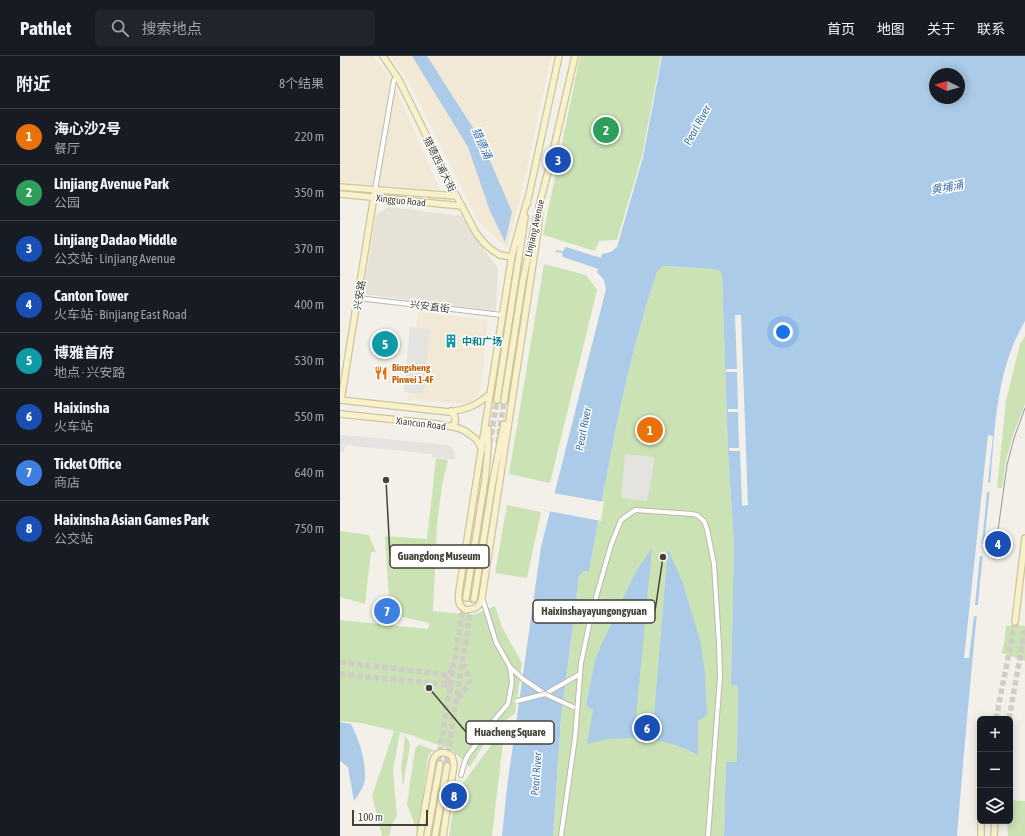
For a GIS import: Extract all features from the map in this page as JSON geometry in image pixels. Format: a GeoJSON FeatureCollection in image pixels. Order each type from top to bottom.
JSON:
{"type":"FeatureCollection","features":[{"type":"Feature","properties":{"kind":"main road","name":"猎德西浦大街"},"geometry":{"type":"LineString","coordinates":[[383,56],[398,77],[456,196],[476,233],[484,243],[500,255],[511,257]]}},
{"type":"Feature","properties":{"kind":"main road","name":"Linjiang Avenue"},"geometry":{"type":"LineString","coordinates":[[497,400],[527,201],[559,56]]}},
{"type":"Feature","properties":{"kind":"main road","name":"Linjiang Avenue"},"geometry":{"type":"LineString","coordinates":[[504,402],[528,251],[550,166],[575,56]]}},
{"type":"Feature","properties":{"kind":"main road","name":"Xingguo Road"},"geometry":{"type":"LineString","coordinates":[[340,187],[456,196]]}},
{"type":"Feature","properties":{"kind":"main road","name":"兴安路"},"geometry":{"type":"LineString","coordinates":[[341,400],[375,190]]}},
{"type":"Feature","properties":{"kind":"main road","name":"Xingguo Road"},"geometry":{"type":"LineString","coordinates":[[340,194],[462,206]]}},
{"type":"Feature","properties":{"kind":"main road"},"geometry":{"type":"LineString","coordinates":[[527,201],[511,257],[459,591],[459,602],[462,608],[466,610],[471,610],[478,606],[482,597],[538,231],[540,204]]}},
{"type":"Feature","properties":{"kind":"main road","name":"Xiancun Road"},"geometry":{"type":"LineString","coordinates":[[341,400],[434,411],[451,411],[475,406],[490,394]]}},
{"type":"Feature","properties":{"kind":"main road"},"geometry":{"type":"LineString","coordinates":[[474,599],[492,480],[501,437],[511,403]]}},
{"type":"Feature","properties":{"kind":"main road"},"geometry":{"type":"LineString","coordinates":[[450,426],[454,425],[456,420],[451,411]]}},
{"type":"Feature","properties":{"kind":"main road","name":"Xiancun Road"},"geometry":{"type":"LineString","coordinates":[[340,414],[450,426],[465,431],[476,440],[487,459]]}},
{"type":"Feature","properties":{"kind":"main road"},"geometry":{"type":"LineString","coordinates":[[466,598],[487,459],[487,414]]}},
{"type":"Feature","properties":{"kind":"main road"},"geometry":{"type":"LineString","coordinates":[[1014,622],[1025,538]]}},
{"type":"Feature","properties":{"kind":"main road"},"geometry":{"type":"LineString","coordinates":[[420,836],[433,760],[437,754],[443,752],[452,756],[454,765],[443,836]]}},
{"type":"Feature","properties":{"kind":"main road"},"geometry":{"type":"LineString","coordinates":[[427,836],[440,764]]}},
{"type":"Feature","properties":{"kind":"main road"},"geometry":{"type":"LineString","coordinates":[[435,836],[447,766]]}},
{"type":"Feature","properties":{"kind":"main road"},"geometry":{"type":"LineString","coordinates":[[981,824],[981,836]]}},
{"type":"Feature","properties":{"kind":"main road"},"geometry":{"type":"LineString","coordinates":[[994,836],[995,824]]}},
{"type":"Feature","properties":{"kind":"street"},"geometry":{"type":"LineString","coordinates":[[375,190],[394,80],[398,77]]}},
{"type":"Feature","properties":{"kind":"street","name":"兴安直街"},"geometry":{"type":"LineString","coordinates":[[358,298],[502,314]]}},
{"type":"Feature","properties":{"kind":"street"},"geometry":{"type":"LineString","coordinates":[[561,836],[575,738],[574,708],[577,675],[592,611],[611,545],[621,520],[635,510],[682,512],[697,515],[704,521],[707,529],[714,564],[720,676],[708,836]]}},
{"type":"Feature","properties":{"kind":"street"},"geometry":{"type":"LineString","coordinates":[[482,597],[496,642],[510,667],[545,694],[574,708]]}},
{"type":"Feature","properties":{"kind":"street"},"geometry":{"type":"LineString","coordinates":[[461,775],[468,755],[508,704],[512,682],[510,667]]}},
{"type":"Feature","properties":{"kind":"street"},"geometry":{"type":"LineString","coordinates":[[508,704],[545,694],[577,675]]}},
{"type":"Feature","properties":{"kind":"shaded area"},"geometry":{"type":"Polygon","coordinates":[[[340,56],[374,56],[394,85],[440,190],[340,182],[340,56]]]}},
{"type":"Feature","properties":{"kind":"shaded area"},"geometry":{"type":"Polygon","coordinates":[[[390,56],[551,56],[523,186],[507,248],[480,224],[408,80],[390,56]]]}},
{"type":"Feature","properties":{"kind":"shaded area"},"geometry":{"type":"Polygon","coordinates":[[[389,207],[462,216],[476,239],[498,268],[496,311],[363,294],[376,215],[389,207]]]}},
{"type":"Feature","properties":{"kind":"shaded area"},"geometry":{"type":"Polygon","coordinates":[[[418,312],[488,320],[480,392],[468,404],[408,400],[418,312]]]}},
{"type":"Feature","properties":{"kind":"shaded area"},"geometry":{"type":"Polygon","coordinates":[[[410,327],[430,329],[424,394],[404,392],[410,327]]]}},
{"type":"Feature","properties":{"kind":"shaded area"},"geometry":{"type":"Polygon","coordinates":[[[340,435],[450,446],[454,451],[456,460],[432,457],[432,454],[345,445],[344,452],[340,451],[340,435]]]}},
{"type":"Feature","properties":{"kind":"shaded area"},"geometry":{"type":"Polygon","coordinates":[[[625,454],[654,457],[647,501],[621,498],[625,454]]]}},
{"type":"Feature","properties":{"kind":"green space"},"geometry":{"type":"Polygon","coordinates":[[[580,56],[661,56],[642,156],[617,240],[599,241],[595,251],[543,235],[580,56]]]}},
{"type":"Feature","properties":{"kind":"green space"},"geometry":{"type":"Polygon","coordinates":[[[544,264],[586,275],[597,290],[550,483],[509,474],[544,264]]]}},
{"type":"Feature","properties":{"kind":"green space"},"geometry":{"type":"Polygon","coordinates":[[[664,266],[714,269],[720,271],[722,276],[728,452],[734,543],[731,685],[738,686],[737,763],[726,763],[724,836],[553,836],[561,718],[579,576],[584,571],[589,571],[610,458],[635,345],[657,272],[664,266]]]}},
{"type":"Feature","properties":{"kind":"green space"},"geometry":{"type":"Polygon","coordinates":[[[1025,336],[1025,404],[1013,435],[1006,460],[1002,488],[997,488],[1006,401],[1020,344],[1025,336]]]}},
{"type":"Feature","properties":{"kind":"green space"},"geometry":{"type":"Polygon","coordinates":[[[436,458],[448,460],[442,485],[437,524],[433,611],[473,615],[495,606],[502,627],[522,663],[515,714],[495,730],[484,744],[470,767],[452,750],[400,732],[393,771],[397,816],[392,824],[390,834],[388,836],[382,836],[372,796],[394,731],[362,723],[340,721],[340,620],[428,629],[429,623],[390,614],[385,536],[427,539],[436,458]]]}},
{"type":"Feature","properties":{"kind":"green space"},"geometry":{"type":"Polygon","coordinates":[[[507,505],[541,512],[527,578],[495,573],[507,505]]]}},
{"type":"Feature","properties":{"kind":"green space"},"geometry":{"type":"Polygon","coordinates":[[[340,531],[369,535],[376,552],[371,552],[365,604],[340,597],[340,531]]]}},
{"type":"Feature","properties":{"kind":"green space"},"geometry":{"type":"Polygon","coordinates":[[[1006,626],[1025,626],[1025,661],[1002,653],[1006,626]]]}},
{"type":"Feature","properties":{"kind":"green space"},"geometry":{"type":"Polygon","coordinates":[[[505,726],[492,836],[449,836],[456,793],[505,726]]]}},
{"type":"Feature","properties":{"kind":"green space"},"geometry":{"type":"Polygon","coordinates":[[[405,736],[409,741],[410,746],[403,786],[401,770],[405,736]]]}},
{"type":"Feature","properties":{"kind":"green space"},"geometry":{"type":"Polygon","coordinates":[[[418,745],[436,751],[431,752],[428,757],[418,833],[407,804],[415,749],[418,745]]]}},
{"type":"Feature","properties":{"kind":"green space"},"geometry":{"type":"Polygon","coordinates":[[[1013,800],[1025,801],[1025,836],[1008,836],[1007,824],[1013,824],[1013,800]]]}},
{"type":"Feature","properties":{"kind":"water","name":"猎德涌"},"geometry":{"type":"Polygon","coordinates":[[[412,56],[427,56],[482,142],[512,212],[505,242],[490,211],[468,147],[412,56]]]}},
{"type":"Feature","properties":{"kind":"water"},"geometry":{"type":"Polygon","coordinates":[[[662,56],[1025,56],[1025,321],[1014,342],[1006,365],[997,411],[971,671],[957,836],[724,836],[726,762],[737,762],[738,686],[731,685],[734,543],[728,452],[722,276],[720,271],[714,269],[664,266],[657,272],[635,345],[610,458],[589,571],[584,571],[579,576],[561,718],[553,836],[502,836],[507,787],[541,547],[606,289],[604,280],[597,272],[598,269],[563,257],[562,252],[566,247],[601,258],[602,254],[611,252],[617,247],[643,157],[662,56]]]}},
{"type":"Feature","properties":{"kind":"water"},"geometry":{"type":"Polygon","coordinates":[[[652,548],[634,738],[607,739],[587,744],[593,710],[586,705],[595,661],[635,573],[652,548]]]}},
{"type":"Feature","properties":{"kind":"water"},"geometry":{"type":"Polygon","coordinates":[[[668,549],[682,581],[700,640],[705,674],[707,715],[698,721],[698,755],[676,745],[652,740],[668,549]]]}},
{"type":"Feature","properties":{"kind":"water"},"geometry":{"type":"Polygon","coordinates":[[[340,722],[351,724],[363,757],[365,779],[361,791],[354,801],[348,767],[340,761],[340,722]]]}},
{"type":"Feature","properties":{"kind":"pier"},"geometry":{"type":"Polygon","coordinates":[[[735,315],[741,315],[748,505],[742,506],[740,451],[729,451],[729,448],[739,448],[738,412],[728,412],[728,409],[738,409],[737,372],[726,372],[726,369],[737,369],[735,315]]]}},
{"type":"Feature","properties":{"kind":"pier"},"geometry":{"type":"Polygon","coordinates":[[[988,435],[993,436],[988,482],[991,483],[990,492],[987,492],[982,544],[984,544],[983,556],[980,556],[975,605],[978,605],[977,616],[974,616],[969,658],[964,658],[988,435]]]}},
{"type":"Feature","properties":{"kind":"pier"},"geometry":{"type":"Polygon","coordinates":[[[553,493],[604,502],[601,521],[548,511],[553,493]]]}},
{"type":"Feature","properties":{"kind":"waterway"},"geometry":{"type":"LineString","coordinates":[[556,251],[562,252]]}},
{"type":"Feature","properties":{"kind":"tunnel"},"geometry":{"type":"LineString","coordinates":[[490,443],[497,400]]}},
{"type":"Feature","properties":{"kind":"tunnel"},"geometry":{"type":"LineString","coordinates":[[498,443],[504,401]]}},
{"type":"Feature","properties":{"kind":"tunnel"},"geometry":{"type":"LineString","coordinates":[[437,769],[465,594]]}},
{"type":"Feature","properties":{"kind":"tunnel"},"geometry":{"type":"LineString","coordinates":[[445,771],[473,595]]}},
{"type":"Feature","properties":{"kind":"tunnel"},"geometry":{"type":"LineString","coordinates":[[997,716],[1015,622]]}},
{"type":"Feature","properties":{"kind":"tunnel"},"geometry":{"type":"LineString","coordinates":[[1010,716],[1025,629]]}},
{"type":"Feature","properties":{"kind":"tunnel"},"geometry":{"type":"LineString","coordinates":[[340,662],[448,675]]}},
{"type":"Feature","properties":{"kind":"tunnel"},"geometry":{"type":"LineString","coordinates":[[458,698],[469,682],[464,664]]}},
{"type":"Feature","properties":{"kind":"tunnel"},"geometry":{"type":"LineString","coordinates":[[450,690],[447,679],[453,669]]}},
{"type":"Feature","properties":{"kind":"tunnel"},"geometry":{"type":"LineString","coordinates":[[340,674],[448,685]]}},
{"type":"Feature","properties":{"kind":"tram line"},"geometry":{"type":"LineString","coordinates":[[994,559],[1007,465],[1014,438],[1025,408]]}},
{"type":"Feature","properties":{"kind":"place","name":"Linjiang Avenue Park"},"geometry":{"type":"Point","coordinates":[606,130]}},
{"type":"Feature","properties":{"kind":"place","name":"Linjiang Dadao Middle"},"geometry":{"type":"Point","coordinates":[558,160]}},
{"type":"Feature","properties":{"kind":"place","name":"中和广场"},"geometry":{"type":"Point","coordinates":[451,341]}},
{"type":"Feature","properties":{"kind":"place","name":"博雅首府"},"geometry":{"type":"Point","coordinates":[385,344]}},
{"type":"Feature","properties":{"kind":"place","name":"Bingsheng Pinwei 1-4F"},"geometry":{"type":"Point","coordinates":[381,373]}},
{"type":"Feature","properties":{"kind":"place","name":"海心沙2号"},"geometry":{"type":"Point","coordinates":[650,430]}},
{"type":"Feature","properties":{"kind":"place","name":"Guangdong Museum"},"geometry":{"type":"Point","coordinates":[386,480]}},
{"type":"Feature","properties":{"kind":"place","name":"Canton Tower"},"geometry":{"type":"Point","coordinates":[998,544]}},
{"type":"Feature","properties":{"kind":"place","name":"Haixinshayayungongyuan"},"geometry":{"type":"Point","coordinates":[663,557]}},
{"type":"Feature","properties":{"kind":"place","name":"Ticket Office"},"geometry":{"type":"Point","coordinates":[387,611]}},
{"type":"Feature","properties":{"kind":"place","name":"Huacheng Square"},"geometry":{"type":"Point","coordinates":[429,688]}},
{"type":"Feature","properties":{"kind":"place","name":"Haixinsha"},"geometry":{"type":"Point","coordinates":[647,728]}},
{"type":"Feature","properties":{"kind":"place","name":"Haixinsha Asian Games Park"},"geometry":{"type":"Point","coordinates":[454,796]}},
{"type":"Feature","properties":{"kind":"water label","name":"Pearl River"},"geometry":{"type":"Point","coordinates":[697,125]}},
{"type":"Feature","properties":{"kind":"water label","name":"黄埔涌"},"geometry":{"type":"Point","coordinates":[947,187]}},
{"type":"Feature","properties":{"kind":"water label","name":"Pearl River"},"geometry":{"type":"Point","coordinates":[583,429]}},
{"type":"Feature","properties":{"kind":"water label","name":"Pearl River"},"geometry":{"type":"Point","coordinates":[536,774]}}]}
